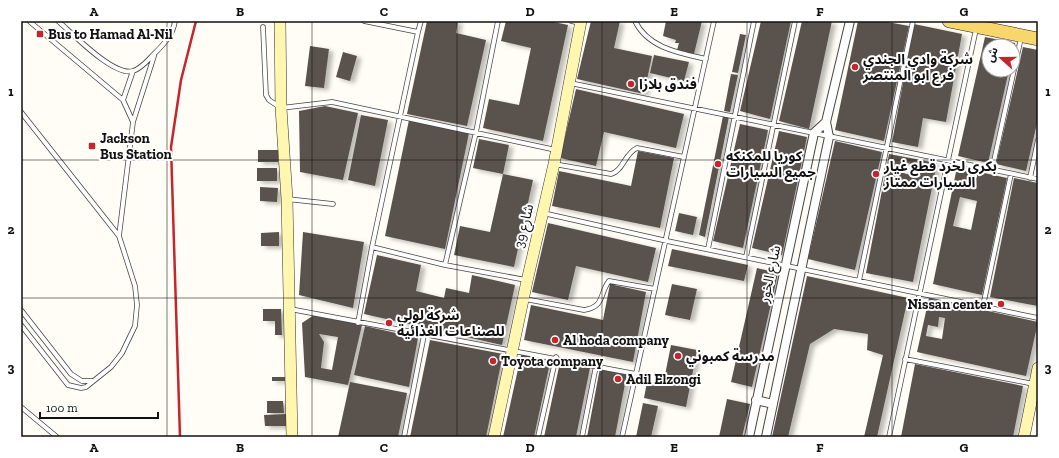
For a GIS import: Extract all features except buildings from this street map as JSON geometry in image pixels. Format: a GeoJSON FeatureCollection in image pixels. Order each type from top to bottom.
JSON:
{"type":"FeatureCollection","features":[{"type":"Feature","properties":{"kind":"main road"},"geometry":{"type":"LineString","coordinates":[[949,21],[980,23],[1038,32]]}},
{"type":"Feature","properties":{"kind":"main road"},"geometry":{"type":"LineString","coordinates":[[980,23],[1021,36],[1038,39]]}},
{"type":"Feature","properties":{"kind":"street"},"geometry":{"type":"LineString","coordinates":[[280,21],[281,108],[287,199],[288,309],[292,437]]}},
{"type":"Feature","properties":{"kind":"street"},"geometry":{"type":"LineString","coordinates":[[766,437],[829,137],[826,122],[850,21]]}},
{"type":"Feature","properties":{"kind":"street","name":"شارع 39"},"geometry":{"type":"LineString","coordinates":[[494,437],[514,350],[526,281],[554,164],[578,22]]}},
{"type":"Feature","properties":{"kind":"street"},"geometry":{"type":"LineString","coordinates":[[814,133],[826,122]]}},
{"type":"Feature","properties":{"kind":"street","name":"شارع الخور"},"geometry":{"type":"LineString","coordinates":[[749,437],[814,133]]}},
{"type":"Feature","properties":{"kind":"street"},"geometry":{"type":"LineString","coordinates":[[1024,437],[1038,368]]}},
{"type":"Feature","properties":{"kind":"street"},"geometry":{"type":"LineString","coordinates":[[756,400],[773,404]]}},
{"type":"Feature","properties":{"kind":"lane"},"geometry":{"type":"LineString","coordinates":[[30,21],[123,100],[133,122]]}},
{"type":"Feature","properties":{"kind":"lane"},"geometry":{"type":"LineString","coordinates":[[58,21],[112,66],[120,70],[133,71]]}},
{"type":"Feature","properties":{"kind":"lane"},"geometry":{"type":"LineString","coordinates":[[123,100],[133,71],[156,52],[169,38],[175,21]]}},
{"type":"Feature","properties":{"kind":"lane"},"geometry":{"type":"LineString","coordinates":[[364,21],[418,32]]}},
{"type":"Feature","properties":{"kind":"lane"},"geometry":{"type":"LineString","coordinates":[[358,323],[372,247],[421,21]]}},
{"type":"Feature","properties":{"kind":"lane"},"geometry":{"type":"LineString","coordinates":[[445,265],[476,132],[498,21]]}},
{"type":"Feature","properties":{"kind":"lane"},"geometry":{"type":"LineString","coordinates":[[636,21],[647,37],[660,45],[674,52],[706,59]]}},
{"type":"Feature","properties":{"kind":"lane"},"geometry":{"type":"LineString","coordinates":[[622,437],[667,241],[714,21]]}},
{"type":"Feature","properties":{"kind":"lane"},"geometry":{"type":"LineString","coordinates":[[708,249],[736,117],[754,21]]}},
{"type":"Feature","properties":{"kind":"lane"},"geometry":{"type":"LineString","coordinates":[[746,257],[795,21]]}},
{"type":"Feature","properties":{"kind":"lane"},"geometry":{"type":"LineString","coordinates":[[859,281],[913,21]]}},
{"type":"Feature","properties":{"kind":"lane"},"geometry":{"type":"LineString","coordinates":[[889,437],[947,162],[980,23]]}},
{"type":"Feature","properties":{"kind":"lane"},"geometry":{"type":"LineString","coordinates":[[263,27],[266,95],[269,100],[281,108],[332,102],[556,150]]}},
{"type":"Feature","properties":{"kind":"lane"},"geometry":{"type":"LineString","coordinates":[[992,170],[1021,36]]}},
{"type":"Feature","properties":{"kind":"lane"},"geometry":{"type":"LineString","coordinates":[[119,236],[133,122],[156,52]]}},
{"type":"Feature","properties":{"kind":"lane"},"geometry":{"type":"LineString","coordinates":[[569,82],[1038,180]]}},
{"type":"Feature","properties":{"kind":"lane"},"geometry":{"type":"LineString","coordinates":[[21,112],[119,236],[135,286],[137,316],[135,326],[122,353],[111,367],[81,388],[68,385],[21,325]]}},
{"type":"Feature","properties":{"kind":"lane"},"geometry":{"type":"LineString","coordinates":[[1030,178],[1038,140]]}},
{"type":"Feature","properties":{"kind":"lane"},"geometry":{"type":"LineString","coordinates":[[554,164],[611,174],[616,173],[630,152],[637,148],[684,157]]}},
{"type":"Feature","properties":{"kind":"lane"},"geometry":{"type":"LineString","coordinates":[[983,306],[1012,174]]}},
{"type":"Feature","properties":{"kind":"lane"},"geometry":{"type":"LineString","coordinates":[[287,199],[333,204]]}},
{"type":"Feature","properties":{"kind":"lane"},"geometry":{"type":"LineString","coordinates":[[542,213],[667,241],[1038,318]]}},
{"type":"Feature","properties":{"kind":"lane"},"geometry":{"type":"LineString","coordinates":[[372,247],[445,265],[526,281]]}},
{"type":"Feature","properties":{"kind":"lane"},"geometry":{"type":"LineString","coordinates":[[524,299],[584,310],[591,309],[599,304],[609,281],[655,289]]}},
{"type":"Feature","properties":{"kind":"lane"},"geometry":{"type":"LineString","coordinates":[[288,309],[424,335],[556,357],[636,374]]}},
{"type":"Feature","properties":{"kind":"lane"},"geometry":{"type":"LineString","coordinates":[[21,310],[71,374],[82,381],[93,381]]}},
{"type":"Feature","properties":{"kind":"lane"},"geometry":{"type":"LineString","coordinates":[[404,437],[424,335]]}},
{"type":"Feature","properties":{"kind":"lane"},"geometry":{"type":"LineString","coordinates":[[538,437],[556,357]]}},
{"type":"Feature","properties":{"kind":"lane"},"geometry":{"type":"LineString","coordinates":[[905,359],[1035,385]]}},
{"type":"Feature","properties":{"kind":"lane"},"geometry":{"type":"LineString","coordinates":[[582,437],[596,366]]}},
{"type":"Feature","properties":{"kind":"lane"},"geometry":{"type":"LineString","coordinates":[[21,407],[57,437]]}},
{"type":"Feature","properties":{"kind":"railway"},"geometry":{"type":"LineString","coordinates":[[180,437],[171,147],[181,80],[196,21]]}},
{"type":"Feature","properties":{"kind":"place","name":"Bus to Hamad Al-Nil"},"geometry":{"type":"Point","coordinates":[40,34]}},
{"type":"Feature","properties":{"kind":"place","name":"شركة وادي الجندي فرع ابو المنتصر"},"geometry":{"type":"Point","coordinates":[855,67]}},
{"type":"Feature","properties":{"kind":"place","name":"فندق بلازا"},"geometry":{"type":"Point","coordinates":[631,84]}},
{"type":"Feature","properties":{"kind":"place","name":"Jackson Bus Station"},"geometry":{"type":"Point","coordinates":[92,146]}},
{"type":"Feature","properties":{"kind":"place","name":"كوريا للمكنكه جميع السيارات"},"geometry":{"type":"Point","coordinates":[718,164]}},
{"type":"Feature","properties":{"kind":"place","name":"بكري لخرد قطع غيار السيارات ممتاز"},"geometry":{"type":"Point","coordinates":[876,174]}},
{"type":"Feature","properties":{"kind":"place","name":"Nissan center"},"geometry":{"type":"Point","coordinates":[1001,304]}},
{"type":"Feature","properties":{"kind":"place","name":"شركة لولي للصناعات الغذائية"},"geometry":{"type":"Point","coordinates":[389,323]}},
{"type":"Feature","properties":{"kind":"place","name":"Al hoda company"},"geometry":{"type":"Point","coordinates":[555,340]}},
{"type":"Feature","properties":{"kind":"place","name":"مدرسة كمبوني"},"geometry":{"type":"Point","coordinates":[678,356]}},
{"type":"Feature","properties":{"kind":"place","name":"Toyota company"},"geometry":{"type":"Point","coordinates":[493,361]}},
{"type":"Feature","properties":{"kind":"place","name":"Adil Elzongi"},"geometry":{"type":"Point","coordinates":[618,379]}}]}
